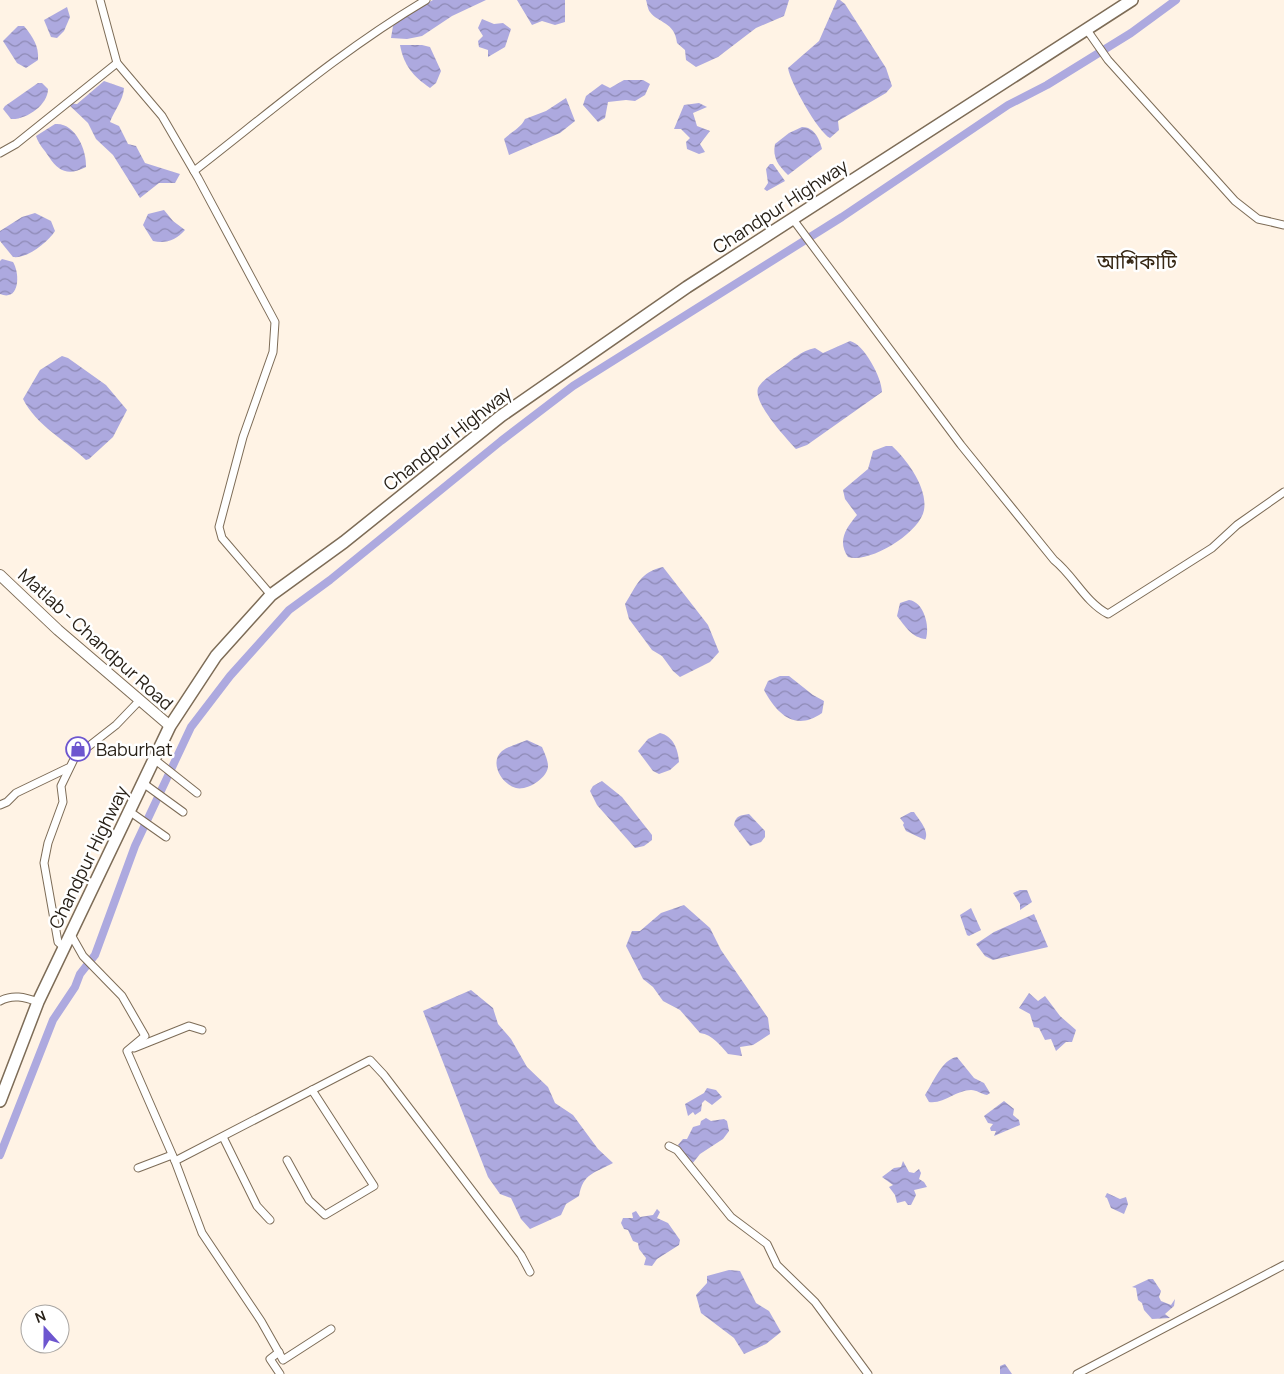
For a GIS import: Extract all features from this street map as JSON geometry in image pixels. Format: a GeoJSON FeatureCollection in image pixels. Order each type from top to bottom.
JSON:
{"type":"FeatureCollection","features":[{"type":"Feature","properties":{"kind":"main road","name":"Chandpur Highway"},"geometry":{"type":"LineString","coordinates":[[0,1100],[38,1002],[170,726],[216,656],[271,595],[344,542],[501,416],[687,287],[795,222],[1131,0]]}},
{"type":"Feature","properties":{"kind":"main road","name":"Matlab - Chandpur Road"},"geometry":{"type":"LineString","coordinates":[[0,575],[58,630],[170,726]]}},
{"type":"Feature","properties":{"kind":"street"},"geometry":{"type":"LineString","coordinates":[[100,0],[117,63],[162,116],[194,171],[275,322],[273,352],[242,437],[219,527],[222,538],[271,595]]}},
{"type":"Feature","properties":{"kind":"street"},"geometry":{"type":"LineString","coordinates":[[194,171],[340,57],[387,23],[426,0]]}},
{"type":"Feature","properties":{"kind":"street"},"geometry":{"type":"LineString","coordinates":[[1088,30],[1108,60],[1235,201],[1258,219],[1284,225]]}},
{"type":"Feature","properties":{"kind":"street"},"geometry":{"type":"LineString","coordinates":[[0,153],[16,144],[117,63]]}},
{"type":"Feature","properties":{"kind":"street"},"geometry":{"type":"LineString","coordinates":[[795,222],[961,445],[1054,560],[1065,568],[1097,608],[1108,614],[1212,548],[1238,525],[1284,492]]}},
{"type":"Feature","properties":{"kind":"street"},"geometry":{"type":"LineString","coordinates":[[64,947],[58,942],[44,862],[48,843],[63,802],[61,786],[68,768],[75,757],[116,725],[140,700]]}},
{"type":"Feature","properties":{"kind":"street"},"geometry":{"type":"LineString","coordinates":[[154,759],[197,792]]}},
{"type":"Feature","properties":{"kind":"street"},"geometry":{"type":"LineString","coordinates":[[0,805],[7,802],[16,793],[68,768]]}},
{"type":"Feature","properties":{"kind":"street"},"geometry":{"type":"LineString","coordinates":[[143,783],[183,812]]}},
{"type":"Feature","properties":{"kind":"street"},"geometry":{"type":"LineString","coordinates":[[129,811],[166,838]]}},
{"type":"Feature","properties":{"kind":"street"},"geometry":{"type":"LineString","coordinates":[[70,934],[83,956],[122,996],[145,1036],[127,1051]]}},
{"type":"Feature","properties":{"kind":"street"},"geometry":{"type":"LineString","coordinates":[[0,1001],[7,997],[28,998],[38,1002]]}},
{"type":"Feature","properties":{"kind":"street"},"geometry":{"type":"LineString","coordinates":[[127,1051],[189,1026],[202,1030]]}},
{"type":"Feature","properties":{"kind":"street"},"geometry":{"type":"LineString","coordinates":[[127,1051],[174,1158],[202,1233],[279,1352],[282,1360],[331,1329]]}},
{"type":"Feature","properties":{"kind":"street"},"geometry":{"type":"LineString","coordinates":[[138,1168],[174,1158],[223,1136],[370,1060],[384,1075],[521,1255],[530,1272]]}},
{"type":"Feature","properties":{"kind":"street"},"geometry":{"type":"LineString","coordinates":[[287,1160],[310,1200],[325,1215],[374,1186],[312,1090]]}},
{"type":"Feature","properties":{"kind":"street"},"geometry":{"type":"LineString","coordinates":[[223,1136],[258,1206],[270,1220]]}},
{"type":"Feature","properties":{"kind":"street"},"geometry":{"type":"LineString","coordinates":[[669,1146],[677,1150],[731,1217],[767,1244],[777,1265],[815,1302],[868,1374]]}},
{"type":"Feature","properties":{"kind":"street"},"geometry":{"type":"LineString","coordinates":[[1077,1374],[1284,1265]]}},
{"type":"Feature","properties":{"kind":"street"},"geometry":{"type":"LineString","coordinates":[[279,1352],[270,1359],[280,1374]]}},
{"type":"Feature","properties":{"kind":"water"},"geometry":{"type":"Polygon","coordinates":[[[433,0],[486,0],[452,16],[422,36],[407,39],[391,38],[393,26],[412,11],[433,0]]]}},
{"type":"Feature","properties":{"kind":"water"},"geometry":{"type":"Polygon","coordinates":[[[517,0],[565,0],[565,22],[555,25],[542,21],[532,25],[517,0]]]}},
{"type":"Feature","properties":{"kind":"water"},"geometry":{"type":"Polygon","coordinates":[[[646,0],[789,0],[784,16],[756,28],[718,57],[696,67],[686,60],[685,50],[677,43],[676,36],[670,27],[650,12],[646,0]]]}},
{"type":"Feature","properties":{"kind":"water"},"geometry":{"type":"Polygon","coordinates":[[[837,0],[845,4],[886,68],[892,86],[886,93],[838,121],[839,130],[830,138],[805,106],[788,68],[819,41],[837,0]]]}},
{"type":"Feature","properties":{"kind":"water"},"geometry":{"type":"Polygon","coordinates":[[[67,7],[70,17],[64,31],[57,38],[51,37],[44,20],[67,7]]]}},
{"type":"Feature","properties":{"kind":"water"},"geometry":{"type":"Polygon","coordinates":[[[482,19],[494,24],[503,23],[511,29],[505,47],[488,57],[488,50],[479,47],[478,41],[483,36],[478,28],[482,19]]]}},
{"type":"Feature","properties":{"kind":"water"},"geometry":{"type":"Polygon","coordinates":[[[18,26],[24,26],[33,38],[38,50],[38,60],[26,68],[17,63],[3,41],[18,26]]]}},
{"type":"Feature","properties":{"kind":"water"},"geometry":{"type":"Polygon","coordinates":[[[400,45],[430,47],[441,71],[436,83],[430,88],[410,70],[400,45]]]}},
{"type":"Feature","properties":{"kind":"water"},"geometry":{"type":"Polygon","coordinates":[[[624,80],[643,80],[650,84],[645,95],[635,101],[608,102],[605,118],[598,122],[583,105],[586,96],[602,84],[610,88],[624,80]]]}},
{"type":"Feature","properties":{"kind":"water"},"geometry":{"type":"Polygon","coordinates":[[[104,81],[124,88],[110,122],[119,126],[128,144],[136,146],[145,163],[180,174],[175,183],[159,183],[140,198],[113,155],[96,139],[88,123],[67,103],[77,104],[104,81]]]}},
{"type":"Feature","properties":{"kind":"water"},"geometry":{"type":"Polygon","coordinates":[[[38,83],[42,83],[48,89],[44,101],[29,114],[17,119],[11,119],[3,109],[5,106],[38,83]]]}},
{"type":"Feature","properties":{"kind":"water"},"geometry":{"type":"Polygon","coordinates":[[[566,98],[575,121],[560,133],[509,155],[504,139],[525,119],[546,111],[566,98]]]}},
{"type":"Feature","properties":{"kind":"water"},"geometry":{"type":"Polygon","coordinates":[[[699,103],[707,107],[693,113],[697,126],[710,131],[700,144],[705,152],[699,154],[687,149],[686,142],[690,138],[681,129],[674,129],[684,105],[699,103]]]}},
{"type":"Feature","properties":{"kind":"water"},"geometry":{"type":"Polygon","coordinates":[[[55,124],[68,127],[74,132],[82,145],[86,167],[80,170],[65,171],[57,166],[49,157],[36,136],[55,124]]]}},
{"type":"Feature","properties":{"kind":"water"},"geometry":{"type":"Polygon","coordinates":[[[802,127],[813,131],[822,149],[788,175],[777,161],[774,153],[775,144],[789,133],[802,127]]]}},
{"type":"Feature","properties":{"kind":"water"},"geometry":{"type":"Polygon","coordinates":[[[770,164],[773,164],[785,181],[767,191],[764,189],[768,183],[766,169],[770,164]]]}},
{"type":"Feature","properties":{"kind":"water"},"geometry":{"type":"Polygon","coordinates":[[[164,210],[173,221],[185,230],[171,240],[153,241],[143,225],[148,214],[164,210]]]}},
{"type":"Feature","properties":{"kind":"water"},"geometry":{"type":"Polygon","coordinates":[[[35,213],[51,221],[55,231],[31,253],[13,257],[0,241],[0,231],[22,217],[35,213]]]}},
{"type":"Feature","properties":{"kind":"water"},"geometry":{"type":"Polygon","coordinates":[[[2,259],[13,262],[17,273],[15,290],[7,295],[0,294],[0,261],[2,259]]]}},
{"type":"Feature","properties":{"kind":"water"},"geometry":{"type":"Polygon","coordinates":[[[850,341],[861,348],[871,362],[879,379],[882,392],[807,445],[796,449],[765,411],[760,402],[758,388],[768,377],[806,351],[815,348],[823,353],[850,341]]]}},
{"type":"Feature","properties":{"kind":"water"},"geometry":{"type":"Polygon","coordinates":[[[62,356],[68,358],[106,385],[127,410],[113,437],[86,460],[35,417],[23,399],[40,370],[62,356]]]}},
{"type":"Feature","properties":{"kind":"water"},"geometry":{"type":"Polygon","coordinates":[[[886,446],[892,446],[915,475],[923,493],[924,510],[913,528],[892,545],[868,556],[848,557],[843,546],[844,535],[857,515],[845,499],[843,490],[868,469],[873,451],[886,446]]]}},
{"type":"Feature","properties":{"kind":"water"},"geometry":{"type":"Polygon","coordinates":[[[663,567],[708,625],[719,652],[710,662],[680,677],[662,656],[652,650],[629,619],[625,604],[636,585],[644,576],[655,569],[663,567]]]}},
{"type":"Feature","properties":{"kind":"water"},"geometry":{"type":"Polygon","coordinates":[[[909,600],[919,605],[925,615],[926,639],[913,634],[897,616],[900,603],[909,600]]]}},
{"type":"Feature","properties":{"kind":"water"},"geometry":{"type":"Polygon","coordinates":[[[780,676],[789,676],[813,695],[824,701],[822,713],[803,721],[788,718],[781,713],[764,690],[768,681],[780,676]]]}},
{"type":"Feature","properties":{"kind":"water"},"geometry":{"type":"Polygon","coordinates":[[[660,733],[668,737],[674,744],[679,762],[670,770],[659,774],[653,771],[638,751],[648,739],[660,733]]]}},
{"type":"Feature","properties":{"kind":"water"},"geometry":{"type":"Polygon","coordinates":[[[527,740],[542,747],[547,761],[547,771],[541,779],[531,786],[516,788],[506,782],[498,772],[498,756],[502,751],[511,746],[527,740]]]}},
{"type":"Feature","properties":{"kind":"water"},"geometry":{"type":"Polygon","coordinates":[[[602,781],[622,797],[652,835],[652,840],[644,846],[635,848],[597,805],[590,791],[593,786],[602,781]]]}},
{"type":"Feature","properties":{"kind":"water"},"geometry":{"type":"Polygon","coordinates":[[[914,812],[923,826],[926,833],[925,840],[906,831],[903,825],[904,823],[900,818],[914,812]]]}},
{"type":"Feature","properties":{"kind":"water"},"geometry":{"type":"Polygon","coordinates":[[[749,814],[765,831],[765,837],[761,842],[750,846],[734,825],[739,816],[749,814]]]}},
{"type":"Feature","properties":{"kind":"water"},"geometry":{"type":"Polygon","coordinates":[[[1027,890],[1032,902],[1020,910],[1020,904],[1013,893],[1027,890]]]}},
{"type":"Feature","properties":{"kind":"water"},"geometry":{"type":"Polygon","coordinates":[[[684,905],[710,928],[721,950],[768,1018],[770,1034],[753,1045],[740,1047],[742,1056],[728,1054],[712,1038],[700,1033],[680,1010],[663,1001],[653,987],[643,979],[626,946],[632,931],[640,931],[661,913],[684,905]]]}},
{"type":"Feature","properties":{"kind":"water"},"geometry":{"type":"Polygon","coordinates":[[[971,908],[981,930],[969,936],[960,915],[971,908]]]}},
{"type":"Feature","properties":{"kind":"water"},"geometry":{"type":"Polygon","coordinates":[[[1034,914],[1048,947],[993,960],[985,956],[976,944],[994,932],[1034,914]]]}},
{"type":"Feature","properties":{"kind":"water"},"geometry":{"type":"Polygon","coordinates":[[[471,990],[493,1008],[498,1024],[511,1039],[527,1067],[548,1087],[555,1103],[573,1115],[598,1149],[613,1163],[587,1178],[583,1183],[579,1196],[566,1204],[561,1215],[530,1229],[521,1219],[511,1198],[500,1194],[488,1177],[423,1011],[471,990]]]}},
{"type":"Feature","properties":{"kind":"water"},"geometry":{"type":"Polygon","coordinates":[[[1029,993],[1038,1001],[1045,996],[1060,1016],[1076,1030],[1072,1042],[1066,1042],[1056,1051],[1051,1039],[1045,1040],[1039,1028],[1034,1027],[1030,1014],[1019,1008],[1029,993]]]}},
{"type":"Feature","properties":{"kind":"water"},"geometry":{"type":"Polygon","coordinates":[[[957,1057],[974,1078],[984,1083],[990,1093],[987,1095],[973,1090],[966,1091],[940,1101],[929,1102],[925,1095],[938,1072],[947,1062],[957,1057]]]}},
{"type":"Feature","properties":{"kind":"water"},"geometry":{"type":"Polygon","coordinates":[[[707,1088],[716,1090],[722,1097],[712,1105],[705,1100],[702,1103],[701,1111],[695,1115],[693,1112],[688,1116],[685,1104],[704,1093],[707,1088]]]}},
{"type":"Feature","properties":{"kind":"water"},"geometry":{"type":"Polygon","coordinates":[[[1004,1101],[1014,1109],[1013,1115],[1019,1120],[1020,1125],[994,1136],[996,1131],[991,1131],[990,1128],[993,1124],[988,1123],[984,1116],[1004,1101]]]}},
{"type":"Feature","properties":{"kind":"water"},"geometry":{"type":"Polygon","coordinates":[[[706,1118],[711,1121],[724,1119],[727,1121],[729,1131],[723,1139],[700,1154],[692,1164],[678,1145],[683,1139],[687,1139],[693,1127],[700,1125],[701,1121],[706,1118]]]}},
{"type":"Feature","properties":{"kind":"water"},"geometry":{"type":"Polygon","coordinates":[[[903,1161],[909,1172],[914,1173],[919,1169],[921,1173],[919,1179],[927,1187],[914,1190],[916,1195],[911,1205],[908,1205],[905,1201],[897,1203],[895,1195],[889,1187],[893,1185],[882,1177],[894,1168],[901,1167],[903,1161]]]}},
{"type":"Feature","properties":{"kind":"water"},"geometry":{"type":"Polygon","coordinates":[[[1107,1193],[1120,1199],[1126,1197],[1128,1204],[1124,1214],[1111,1208],[1105,1197],[1107,1193]]]}},
{"type":"Feature","properties":{"kind":"water"},"geometry":{"type":"Polygon","coordinates":[[[657,1209],[660,1212],[657,1218],[668,1223],[680,1240],[679,1245],[657,1259],[652,1266],[644,1265],[646,1258],[639,1249],[638,1243],[633,1241],[628,1230],[624,1229],[621,1223],[623,1218],[633,1218],[632,1213],[636,1211],[640,1217],[653,1215],[657,1209]]]}},
{"type":"Feature","properties":{"kind":"water"},"geometry":{"type":"Polygon","coordinates":[[[729,1270],[740,1271],[756,1303],[769,1311],[781,1332],[766,1344],[744,1354],[734,1338],[701,1313],[696,1295],[707,1283],[707,1276],[729,1270]]]}},
{"type":"Feature","properties":{"kind":"water"},"geometry":{"type":"Polygon","coordinates":[[[1153,1279],[1161,1291],[1159,1297],[1161,1301],[1171,1305],[1175,1299],[1174,1306],[1165,1314],[1170,1318],[1152,1319],[1138,1300],[1136,1288],[1132,1287],[1153,1279]]]}},
{"type":"Feature","properties":{"kind":"water"},"geometry":{"type":"Polygon","coordinates":[[[1005,1364],[1012,1374],[1000,1374],[1000,1366],[1005,1364]]]}},
{"type":"Feature","properties":{"kind":"waterway"},"geometry":{"type":"LineString","coordinates":[[0,1155],[53,1020],[75,987],[80,974],[95,955],[135,846],[191,727],[230,676],[289,610],[330,580],[501,441],[573,386],[842,217],[1008,105],[1047,85],[1131,33],[1176,0]]}},
{"type":"Feature","properties":{"kind":"place","name":"Baburhat"},"geometry":{"type":"Point","coordinates":[78,749]}},
{"type":"Feature","properties":{"kind":"district","name":"আশিকাটি"},"geometry":{"type":"Point","coordinates":[1137,261]}}]}
